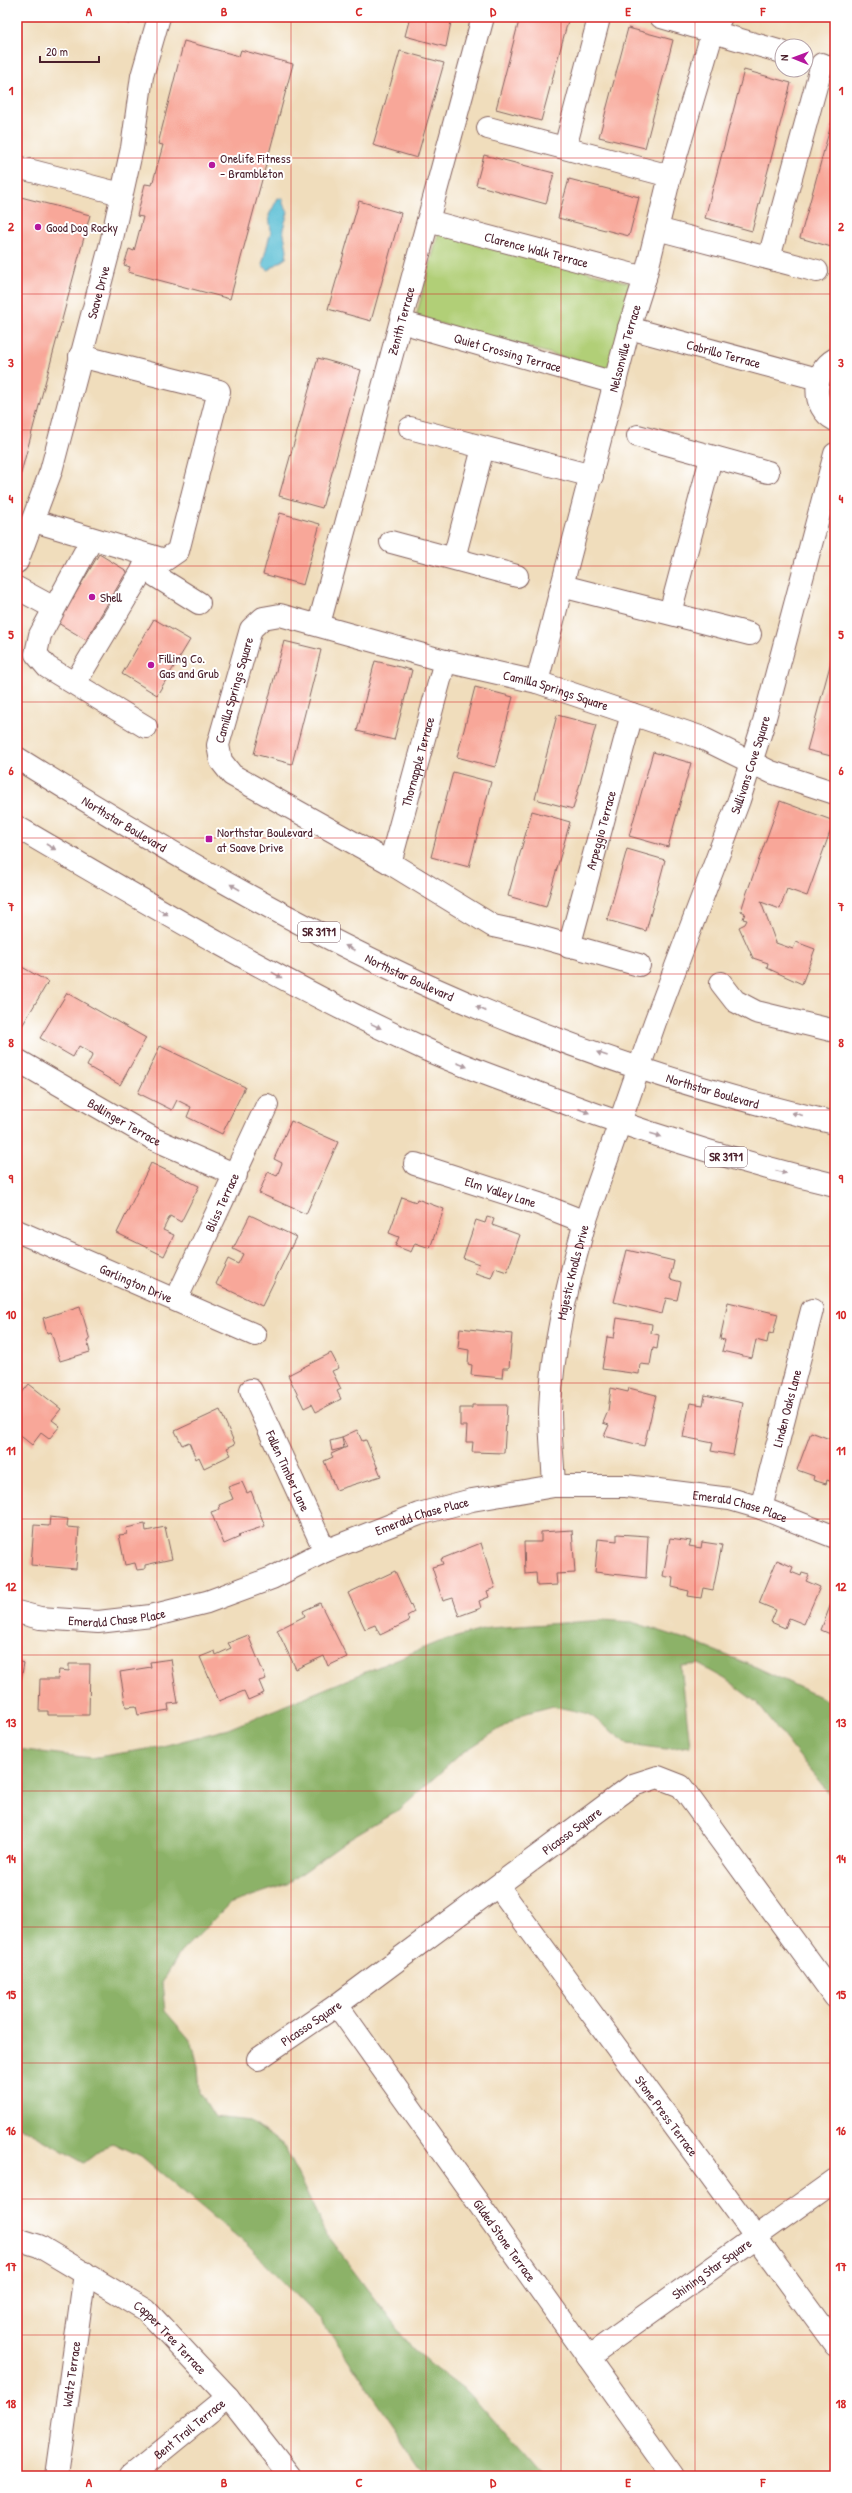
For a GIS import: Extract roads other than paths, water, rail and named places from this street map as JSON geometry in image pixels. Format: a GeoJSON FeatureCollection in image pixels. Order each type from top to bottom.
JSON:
{"type":"FeatureCollection","features":[{"type":"Feature","properties":{"kind":"street","name":"Soave Drive"},"geometry":{"type":"LineString","coordinates":[[17,562],[34,520],[51,471],[80,356],[111,243],[132,148],[142,76],[159,17]]}},
{"type":"Feature","properties":{"kind":"street","name":"Zenith Terrace"},"geometry":{"type":"LineString","coordinates":[[319,624],[483,17]]}},
{"type":"Feature","properties":{"kind":"street"},"geometry":{"type":"LineString","coordinates":[[661,17],[717,24],[774,49]]}},
{"type":"Feature","properties":{"kind":"street"},"geometry":{"type":"LineString","coordinates":[[565,148],[598,22]]}},
{"type":"Feature","properties":{"kind":"street","name":"Nelsonville Terrace"},"geometry":{"type":"LineString","coordinates":[[537,682],[592,476],[629,328],[645,278],[670,176],[717,24]]}},
{"type":"Feature","properties":{"kind":"street"},"geometry":{"type":"LineString","coordinates":[[770,258],[821,63]]}},
{"type":"Feature","properties":{"kind":"street"},"geometry":{"type":"LineString","coordinates":[[488,128],[670,176]]}},
{"type":"Feature","properties":{"kind":"street"},"geometry":{"type":"LineString","coordinates":[[17,167],[121,194]]}},
{"type":"Feature","properties":{"kind":"street","name":"Clarence Walk Terrace"},"geometry":{"type":"LineString","coordinates":[[428,221],[645,278]]}},
{"type":"Feature","properties":{"kind":"street"},"geometry":{"type":"LineString","coordinates":[[657,229],[817,271]]}},
{"type":"Feature","properties":{"kind":"street","name":"Quiet Crossing Terrace"},"geometry":{"type":"LineString","coordinates":[[400,322],[615,383]]}},
{"type":"Feature","properties":{"kind":"street","name":"Cabrillo Terrace"},"geometry":{"type":"LineString","coordinates":[[629,328],[818,379]]}},
{"type":"Feature","properties":{"kind":"street"},"geometry":{"type":"LineString","coordinates":[[80,356],[219,391],[178,551],[165,560],[147,562]]}},
{"type":"Feature","properties":{"kind":"street"},"geometry":{"type":"LineString","coordinates":[[835,359],[823,369],[818,379],[817,390],[819,402],[824,412],[835,420]]}},
{"type":"Feature","properties":{"kind":"street"},"geometry":{"type":"LineString","coordinates":[[410,428],[592,476]]}},
{"type":"Feature","properties":{"kind":"street"},"geometry":{"type":"LineString","coordinates":[[638,436],[711,458],[768,472]]}},
{"type":"Feature","properties":{"kind":"street"},"geometry":{"type":"LineString","coordinates":[[454,558],[483,448]]}},
{"type":"Feature","properties":{"kind":"street","name":"Sullivans Cove Square"},"geometry":{"type":"LineString","coordinates":[[639,1068],[727,836],[751,761],[835,454]]}},
{"type":"Feature","properties":{"kind":"street"},"geometry":{"type":"LineString","coordinates":[[670,613],[711,458]]}},
{"type":"Feature","properties":{"kind":"street"},"geometry":{"type":"LineString","coordinates":[[34,520],[92,539],[147,562],[199,603]]}},
{"type":"Feature","properties":{"kind":"street"},"geometry":{"type":"LineString","coordinates":[[92,539],[37,642],[36,654],[46,667],[75,683],[146,727]]}},
{"type":"Feature","properties":{"kind":"street"},"geometry":{"type":"LineString","coordinates":[[390,542],[517,576]]}},
{"type":"Feature","properties":{"kind":"street"},"geometry":{"type":"LineString","coordinates":[[75,683],[147,562]]}},
{"type":"Feature","properties":{"kind":"street"},"geometry":{"type":"LineString","coordinates":[[562,586],[750,634]]}},
{"type":"Feature","properties":{"kind":"street"},"geometry":{"type":"LineString","coordinates":[[17,588],[54,608]]}},
{"type":"Feature","properties":{"kind":"street","name":"Camilla Springs Square"},"geometry":{"type":"LineString","coordinates":[[639,965],[526,933],[493,926],[390,863],[232,775],[221,761],[218,745],[251,628],[263,618],[280,615],[319,624],[445,661],[537,682],[700,737],[771,772],[835,793]]}},
{"type":"Feature","properties":{"kind":"street","name":"Thornapple Terrace"},"geometry":{"type":"LineString","coordinates":[[390,863],[445,661]]}},
{"type":"Feature","properties":{"kind":"street","name":"Arpeggio Terrace"},"geometry":{"type":"LineString","coordinates":[[569,946],[632,714]]}},
{"type":"Feature","properties":{"kind":"street","name":"Northstar Boulevard"},"geometry":{"type":"LineString","coordinates":[[17,758],[264,904],[379,962],[490,1013],[639,1068],[749,1102],[835,1123]]}},
{"type":"Feature","properties":{"kind":"street","name":"SR 3171"},"geometry":{"type":"LineString","coordinates":[[17,827],[270,971],[378,1027],[457,1063],[619,1124],[742,1162],[835,1185]]}},
{"type":"Feature","properties":{"kind":"street"},"geometry":{"type":"LineString","coordinates":[[721,983],[735,1001],[756,1012],[835,1031]]}},
{"type":"Feature","properties":{"kind":"street","name":"Bollinger Terrace"},"geometry":{"type":"LineString","coordinates":[[17,1060],[154,1139],[236,1175]]}},
{"type":"Feature","properties":{"kind":"street","name":"Majestic Knolls Drive"},"geometry":{"type":"LineString","coordinates":[[554,1486],[550,1410],[556,1347],[566,1295],[585,1222],[639,1068]]}},
{"type":"Feature","properties":{"kind":"street","name":"Bliss Terrace"},"geometry":{"type":"LineString","coordinates":[[176,1300],[236,1175],[267,1105]]}},
{"type":"Feature","properties":{"kind":"street","name":"Elm Valley Lane"},"geometry":{"type":"LineString","coordinates":[[415,1164],[539,1204],[585,1222]]}},
{"type":"Feature","properties":{"kind":"street","name":"Garlington Drive"},"geometry":{"type":"LineString","coordinates":[[17,1231],[256,1335]]}},
{"type":"Feature","properties":{"kind":"street","name":"Linden Oaks Lane"},"geometry":{"type":"LineString","coordinates":[[761,1508],[812,1310]]}},
{"type":"Feature","properties":{"kind":"street","name":"Fallen Timber Lane"},"geometry":{"type":"LineString","coordinates":[[251,1390],[324,1551]]}},
{"type":"Feature","properties":{"kind":"street","name":"Emerald Chase Place"},"geometry":{"type":"LineString","coordinates":[[17,1612],[40,1618],[98,1622],[150,1616],[207,1602],[265,1581],[324,1551],[419,1514],[472,1500],[554,1486],[626,1486],[730,1499],[761,1508],[835,1537]]}},
{"type":"Feature","properties":{"kind":"street","name":"Picasso Square"},"geometry":{"type":"LineString","coordinates":[[258,2059],[337,2005],[633,1784],[658,1777],[681,1786],[835,1997]]}},
{"type":"Feature","properties":{"kind":"street","name":"Stone Press Terrace"},"geometry":{"type":"LineString","coordinates":[[498,1886],[835,2345]]}},
{"type":"Feature","properties":{"kind":"street","name":"Gilded Stone Terrace"},"geometry":{"type":"LineString","coordinates":[[337,2005],[673,2476]]}},
{"type":"Feature","properties":{"kind":"street","name":"Shining Star Square"},"geometry":{"type":"LineString","coordinates":[[588,2357],[835,2180]]}},
{"type":"Feature","properties":{"kind":"street","name":"Copper Tree Terrace"},"geometry":{"type":"LineString","coordinates":[[17,2239],[39,2246],[146,2310],[228,2397],[290,2476]]}},
{"type":"Feature","properties":{"kind":"street","name":"Waltz Terrace"},"geometry":{"type":"LineString","coordinates":[[57,2476],[85,2273]]}},
{"type":"Feature","properties":{"kind":"street","name":"Bent Trail Terrace"},"geometry":{"type":"LineString","coordinates":[[131,2476],[228,2397]]}},
{"type":"Feature","properties":{"kind":"water"},"geometry":{"type":"Polygon","coordinates":[[[278,198],[283,199],[283,204],[288,212],[283,229],[287,250],[286,258],[268,270],[262,265],[271,231],[269,215],[278,198]]]}},
{"type":"Feature","properties":{"kind":"place","name":"Onelife Fitness - Brambleton"},"geometry":{"type":"Point","coordinates":[212,165]}},
{"type":"Feature","properties":{"kind":"place","name":"Good Dog Rocky"},"geometry":{"type":"Point","coordinates":[38,227]}},
{"type":"Feature","properties":{"kind":"place","name":"Shell"},"geometry":{"type":"Point","coordinates":[92,597]}},
{"type":"Feature","properties":{"kind":"place","name":"Filling Co. Gas and Grub"},"geometry":{"type":"Point","coordinates":[151,665]}},
{"type":"Feature","properties":{"kind":"place","name":"Northstar Boulevard at Soave Drive"},"geometry":{"type":"Point","coordinates":[209,839]}}]}
